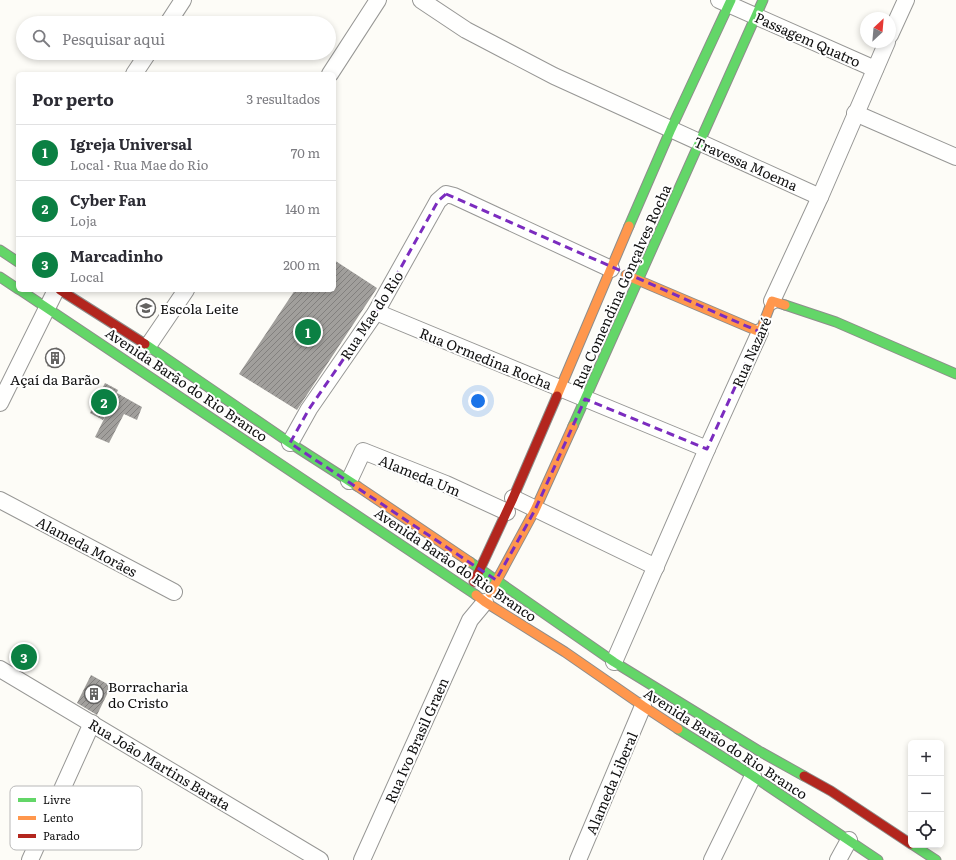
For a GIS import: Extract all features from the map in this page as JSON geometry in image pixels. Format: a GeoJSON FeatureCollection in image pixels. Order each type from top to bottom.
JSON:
{"type":"FeatureCollection","features":[{"type":"Feature","properties":{"kind":"main road","name":"Rua Comendina Gonçalves Rocha"},"geometry":{"type":"LineString","coordinates":[[485,602],[535,510],[763,0]]}},
{"type":"Feature","properties":{"kind":"main road","name":"Rua Comendina Gonçalves Rocha"},"geometry":{"type":"LineString","coordinates":[[471,591],[510,505],[727,2]]}},
{"type":"Feature","properties":{"kind":"main road"},"geometry":{"type":"LineString","coordinates":[[0,250],[16,258]]}},
{"type":"Feature","properties":{"kind":"main road"},"geometry":{"type":"LineString","coordinates":[[611,269],[760,332]]}},
{"type":"Feature","properties":{"kind":"main road","name":"Avenida Barão do Rio Branco"},"geometry":{"type":"LineString","coordinates":[[2,278],[16,287]]}},
{"type":"Feature","properties":{"kind":"main road","name":"Avenida Barão do Rio Branco"},"geometry":{"type":"LineString","coordinates":[[24,292],[471,591],[485,602],[565,652],[643,706],[753,776],[878,860]]}},
{"type":"Feature","properties":{"kind":"main road","name":"Avenida Barão do Rio Branco"},"geometry":{"type":"LineString","coordinates":[[63,292],[148,346],[290,443],[349,481],[480,569],[614,662],[759,751],[831,791],[908,841]]}},
{"type":"Feature","properties":{"kind":"main road"},"geometry":{"type":"LineString","coordinates":[[772,301],[836,322],[956,374]]}},
{"type":"Feature","properties":{"kind":"main road","name":"Rua Nazaré"},"geometry":{"type":"LineString","coordinates":[[760,332],[772,301]]}},
{"type":"Feature","properties":{"kind":"main road","name":"Avenida Barão do Rio Branco"},"geometry":{"type":"LineString","coordinates":[[918,848],[936,860]]}},
{"type":"Feature","properties":{"kind":"street"},"geometry":{"type":"LineString","coordinates":[[173,16],[183,0]]}},
{"type":"Feature","properties":{"kind":"street"},"geometry":{"type":"LineString","coordinates":[[331,72],[378,0]]}},
{"type":"Feature","properties":{"kind":"street","name":"Travessa Moema"},"geometry":{"type":"LineString","coordinates":[[421,0],[466,30],[554,76],[820,197]]}},
{"type":"Feature","properties":{"kind":"street"},"geometry":{"type":"LineString","coordinates":[[896,22],[906,0]]}},
{"type":"Feature","properties":{"kind":"street","name":"Passagem Quatro"},"geometry":{"type":"LineString","coordinates":[[727,2],[875,69]]}},
{"type":"Feature","properties":{"kind":"street","name":"Rua Nazaré"},"geometry":{"type":"LineString","coordinates":[[772,301],[820,197],[884,48]]}},
{"type":"Feature","properties":{"kind":"street"},"geometry":{"type":"LineString","coordinates":[[135,72],[143,60]]}},
{"type":"Feature","properties":{"kind":"street"},"geometry":{"type":"LineString","coordinates":[[856,113],[956,157]]}},
{"type":"Feature","properties":{"kind":"street","name":"Rua Mae do Rio"},"geometry":{"type":"LineString","coordinates":[[290,443],[309,409],[376,312],[438,201],[446,194],[454,196],[611,269]]}},
{"type":"Feature","properties":{"kind":"street"},"geometry":{"type":"LineString","coordinates":[[2,278],[16,260]]}},
{"type":"Feature","properties":{"kind":"street"},"geometry":{"type":"LineString","coordinates":[[0,403],[55,292]]}},
{"type":"Feature","properties":{"kind":"street"},"geometry":{"type":"LineString","coordinates":[[148,346],[185,292]]}},
{"type":"Feature","properties":{"kind":"street","name":"Rua Ormedina Rocha"},"geometry":{"type":"LineString","coordinates":[[376,312],[707,449]]}},
{"type":"Feature","properties":{"kind":"street","name":"Rua Nazaré"},"geometry":{"type":"LineString","coordinates":[[614,662],[760,332]]}},
{"type":"Feature","properties":{"kind":"street","name":"Alameda Um"},"geometry":{"type":"LineString","coordinates":[[349,481],[363,451],[446,484],[510,505],[535,510],[656,567]]}},
{"type":"Feature","properties":{"kind":"street","name":"Alameda Morães"},"geometry":{"type":"LineString","coordinates":[[0,500],[174,592]]}},
{"type":"Feature","properties":{"kind":"street","name":"Rua Ivo Brasil Graen"},"geometry":{"type":"LineString","coordinates":[[470,620],[471,591]]}},
{"type":"Feature","properties":{"kind":"street","name":"Rua Ivo Brasil Graen"},"geometry":{"type":"LineString","coordinates":[[362,860],[470,620],[485,602]]}},
{"type":"Feature","properties":{"kind":"street","name":"Rua João Martins Barata"},"geometry":{"type":"LineString","coordinates":[[0,669],[320,860]]}},
{"type":"Feature","properties":{"kind":"street","name":"Alameda Liberal"},"geometry":{"type":"LineString","coordinates":[[578,860],[643,706]]}},
{"type":"Feature","properties":{"kind":"street"},"geometry":{"type":"LineString","coordinates":[[63,786],[92,723]]}},
{"type":"Feature","properties":{"kind":"street"},"geometry":{"type":"LineString","coordinates":[[712,860],[753,776]]}},
{"type":"Feature","properties":{"kind":"street"},"geometry":{"type":"LineString","coordinates":[[838,860],[849,840]]}},
{"type":"Feature","properties":{"kind":"street"},"geometry":{"type":"LineString","coordinates":[[30,860],[35,850]]}},
{"type":"Feature","properties":{"kind":"highlighted area"},"geometry":{"type":"Polygon","coordinates":[[[446,194],[760,332],[707,449],[585,399],[535,510],[496,580],[290,443],[309,409],[376,312],[438,201],[446,194]]]}},
{"type":"Feature","properties":{"kind":"building"},"geometry":{"type":"Polygon","coordinates":[[[336,261],[377,288],[297,410],[239,374],[294,292],[336,292],[336,261]]]}},
{"type":"Feature","properties":{"kind":"building","name":"Açaí da Barão"},"geometry":{"type":"Polygon","coordinates":[[[56,347],[62,350],[53,368],[47,366],[56,347]]]}},
{"type":"Feature","properties":{"kind":"building"},"geometry":{"type":"Polygon","coordinates":[[[105,383],[118,390],[103,420],[90,413],[105,383]]]}},
{"type":"Feature","properties":{"kind":"building"},"geometry":{"type":"Polygon","coordinates":[[[117,393],[142,407],[137,420],[124,414],[109,443],[95,437],[117,393]]]}},
{"type":"Feature","properties":{"kind":"building"},"geometry":{"type":"Polygon","coordinates":[[[22,646],[34,651],[26,668],[14,662],[22,646]]]}},
{"type":"Feature","properties":{"kind":"building","name":"Borracharia do Cristo"},"geometry":{"type":"Polygon","coordinates":[[[91,675],[111,686],[97,715],[77,703],[91,675]]]}},
{"type":"Feature","properties":{"kind":"traffic: fast"},"geometry":{"type":"LineString","coordinates":[[629,226],[671,129],[731,0]]}},
{"type":"Feature","properties":{"kind":"traffic: fast"},"geometry":{"type":"LineString","coordinates":[[573,426],[763,0]]}},
{"type":"Feature","properties":{"kind":"traffic: fast"},"geometry":{"type":"LineString","coordinates":[[0,250],[16,261]]}},
{"type":"Feature","properties":{"kind":"traffic: fast"},"geometry":{"type":"LineString","coordinates":[[0,277],[16,288]]}},
{"type":"Feature","properties":{"kind":"traffic: fast"},"geometry":{"type":"LineString","coordinates":[[23,292],[476,595]]}},
{"type":"Feature","properties":{"kind":"traffic: fast"},"geometry":{"type":"LineString","coordinates":[[785,305],[836,322],[956,374]]}},
{"type":"Feature","properties":{"kind":"traffic: fast"},"geometry":{"type":"LineString","coordinates":[[145,344],[290,443],[357,486]]}},
{"type":"Feature","properties":{"kind":"traffic: fast"},"geometry":{"type":"LineString","coordinates":[[470,562],[614,662],[759,751],[804,776]]}},
{"type":"Feature","properties":{"kind":"traffic: fast"},"geometry":{"type":"LineString","coordinates":[[678,729],[753,776],[878,860]]}},
{"type":"Feature","properties":{"kind":"traffic: fast"},"geometry":{"type":"LineString","coordinates":[[918,848],[936,860]]}},
{"type":"Feature","properties":{"kind":"traffic: slow"},"geometry":{"type":"LineString","coordinates":[[557,396],[629,226]]}},
{"type":"Feature","properties":{"kind":"traffic: slow"},"geometry":{"type":"LineString","coordinates":[[626,275],[760,332],[772,301],[785,305]]}},
{"type":"Feature","properties":{"kind":"traffic: slow"},"geometry":{"type":"LineString","coordinates":[[490,593],[535,510],[573,426]]}},
{"type":"Feature","properties":{"kind":"traffic: slow"},"geometry":{"type":"LineString","coordinates":[[357,486],[470,562]]}},
{"type":"Feature","properties":{"kind":"traffic: slow"},"geometry":{"type":"LineString","coordinates":[[476,595],[565,652],[678,729]]}},
{"type":"Feature","properties":{"kind":"traffic: jam"},"geometry":{"type":"LineString","coordinates":[[63,292],[145,344]]}},
{"type":"Feature","properties":{"kind":"traffic: jam"},"geometry":{"type":"LineString","coordinates":[[474,582],[513,498],[557,396]]}},
{"type":"Feature","properties":{"kind":"traffic: jam"},"geometry":{"type":"LineString","coordinates":[[804,776],[831,791],[908,842]]}},
{"type":"Feature","properties":{"kind":"place","name":"Escola Leite"},"geometry":{"type":"Point","coordinates":[146,308]}},
{"type":"Feature","properties":{"kind":"place","name":"Igreja Universal"},"geometry":{"type":"Point","coordinates":[308,332]}},
{"type":"Feature","properties":{"kind":"place","name":"Açaí da Barão"},"geometry":{"type":"Point","coordinates":[55,358]}},
{"type":"Feature","properties":{"kind":"place","name":"Cyber Fan"},"geometry":{"type":"Point","coordinates":[104,402]}},
{"type":"Feature","properties":{"kind":"place","name":"Marcadinho"},"geometry":{"type":"Point","coordinates":[24,657]}},
{"type":"Feature","properties":{"kind":"place","name":"Borracharia do Cristo"},"geometry":{"type":"Point","coordinates":[94,694]}}]}
